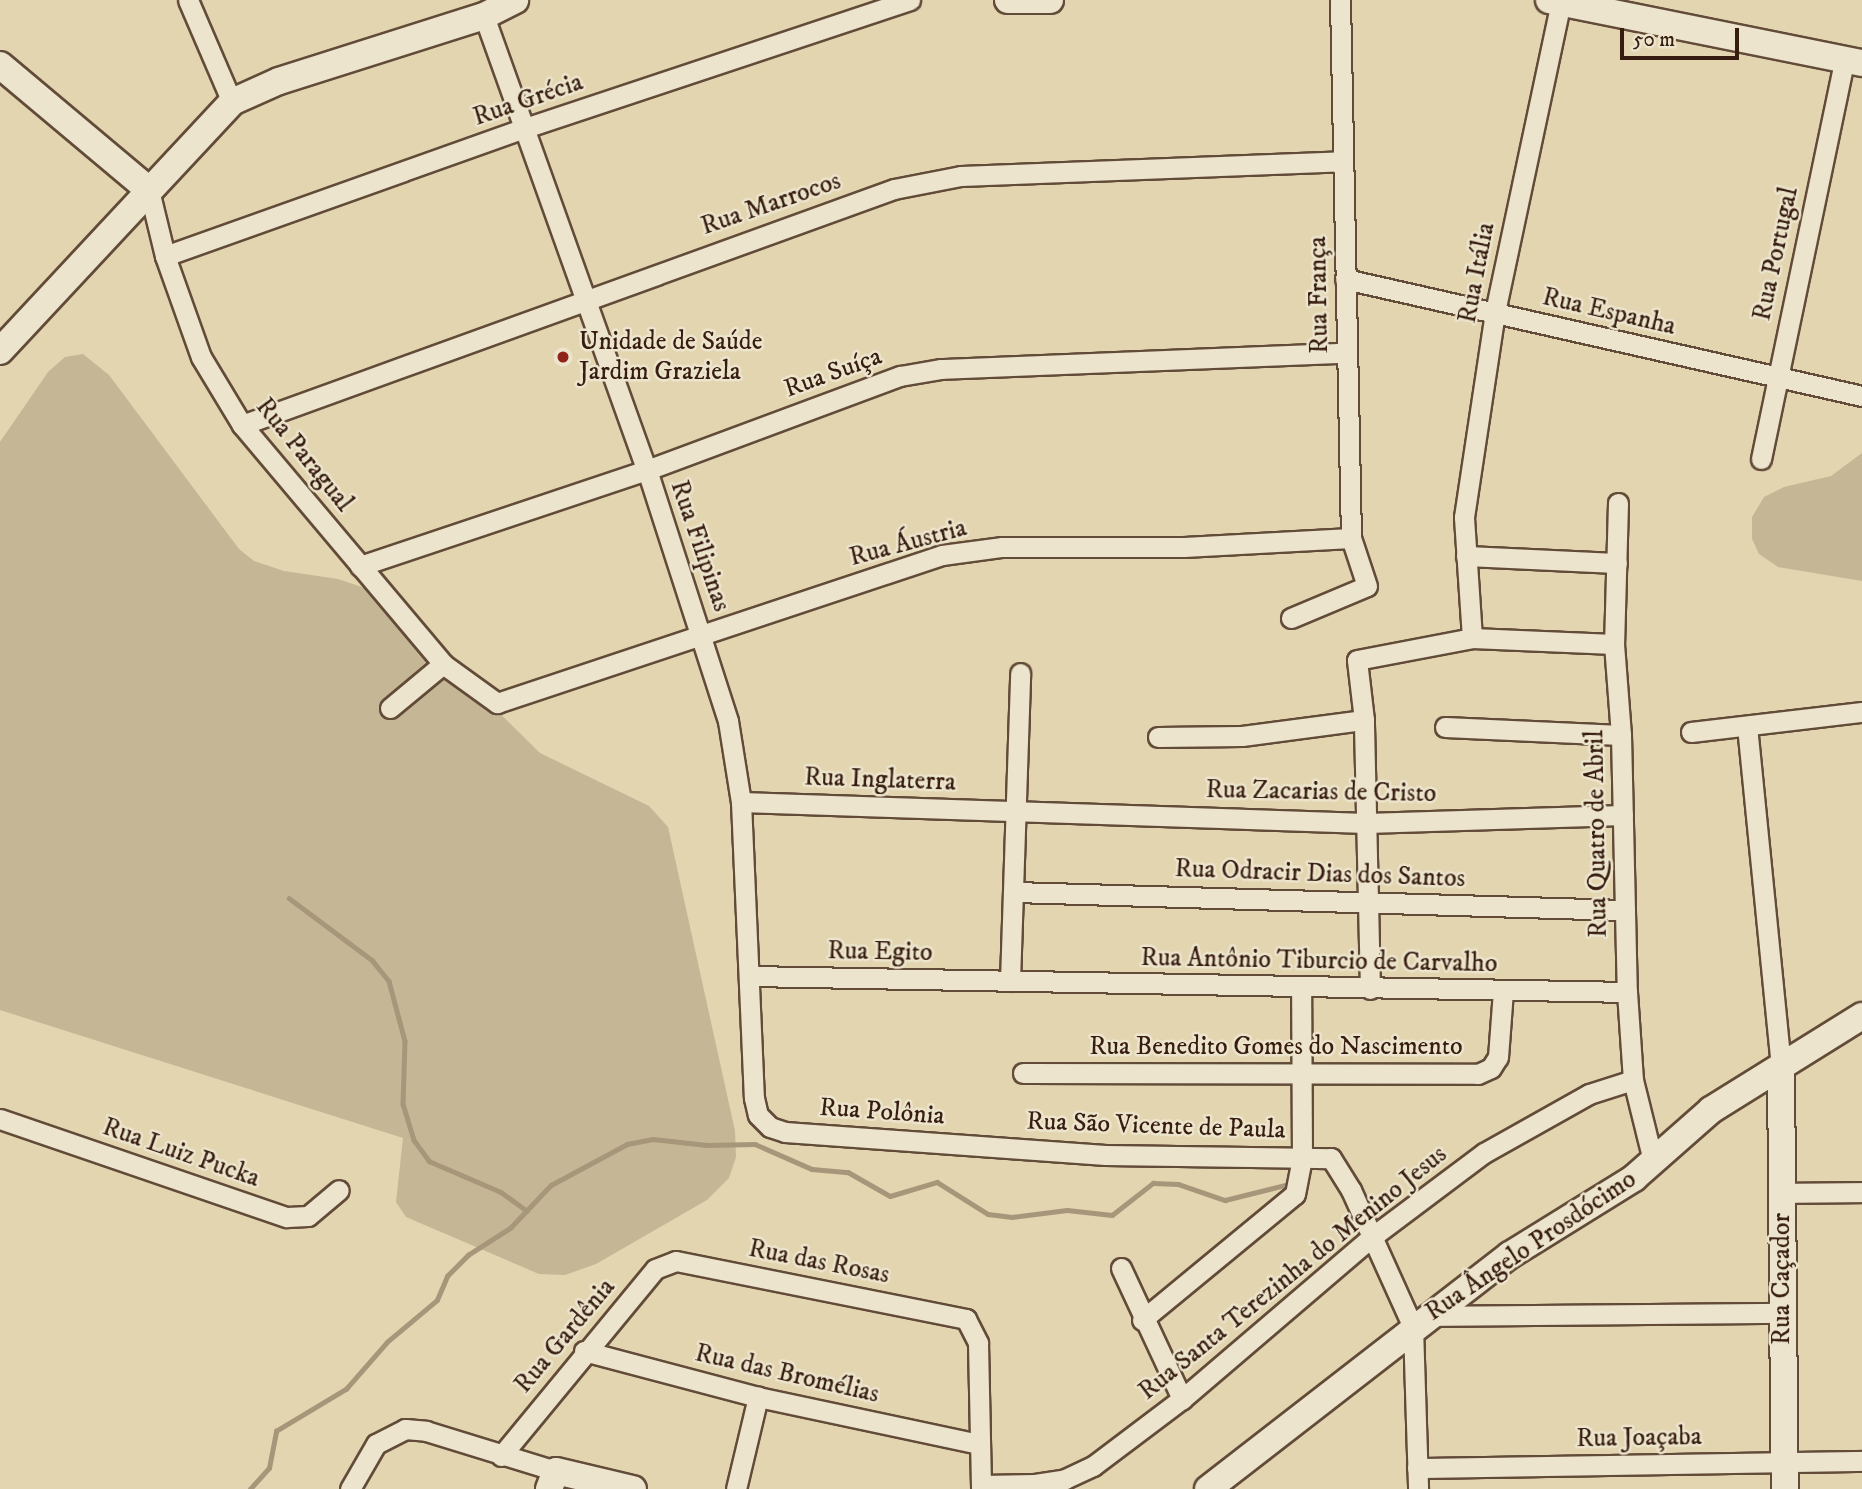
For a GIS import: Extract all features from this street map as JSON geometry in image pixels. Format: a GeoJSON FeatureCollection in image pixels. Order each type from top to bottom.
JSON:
{"type":"FeatureCollection","features":[{"type":"Feature","properties":{"kind":"street"},"geometry":{"type":"LineString","coordinates":[[188,0],[232,102]]}},
{"type":"Feature","properties":{"kind":"street"},"geometry":{"type":"LineString","coordinates":[[0,351],[232,102],[279,80],[484,16],[514,0]]}},
{"type":"Feature","properties":{"kind":"street","name":"Rua Grécia"},"geometry":{"type":"LineString","coordinates":[[165,256],[522,129],[910,0]]}},
{"type":"Feature","properties":{"kind":"street"},"geometry":{"type":"LineString","coordinates":[[1008,0],[1050,0]]}},
{"type":"Feature","properties":{"kind":"street","name":"Rua França"},"geometry":{"type":"LineString","coordinates":[[1292,618],[1367,586],[1351,538],[1340,0]]}},
{"type":"Feature","properties":{"kind":"street"},"geometry":{"type":"LineString","coordinates":[[1555,1],[1624,7],[1853,62]]}},
{"type":"Feature","properties":{"kind":"street","name":"Rua Itália"},"geometry":{"type":"LineString","coordinates":[[1472,638],[1464,517],[1494,312],[1555,1]]}},
{"type":"Feature","properties":{"kind":"street","name":"Rua Filipinas"},"geometry":{"type":"LineString","coordinates":[[484,16],[522,129],[647,470],[703,634],[728,720],[741,802],[758,1115]]}},
{"type":"Feature","properties":{"kind":"street","name":"Rua Portugal"},"geometry":{"type":"LineString","coordinates":[[1761,459],[1777,378],[1853,62]]}},
{"type":"Feature","properties":{"kind":"street"},"geometry":{"type":"LineString","coordinates":[[0,65],[149,190]]}},
{"type":"Feature","properties":{"kind":"street","name":"Rua Marrocos"},"geometry":{"type":"LineString","coordinates":[[242,425],[894,189],[961,176],[1343,161]]}},
{"type":"Feature","properties":{"kind":"street","name":"Rua Paragual"},"geometry":{"type":"LineString","coordinates":[[149,190],[165,256],[201,357],[242,425],[443,664],[497,703]]}},
{"type":"Feature","properties":{"kind":"street","name":"Rua Espanha"},"geometry":{"type":"LineString","coordinates":[[1345,279],[1862,396]]}},
{"type":"Feature","properties":{"kind":"street","name":"Rua Suíça"},"geometry":{"type":"LineString","coordinates":[[360,566],[647,470],[900,376],[927,371],[1347,353]]}},
{"type":"Feature","properties":{"kind":"street","name":"Rua Quatro de Abril"},"geometry":{"type":"LineString","coordinates":[[1619,503],[1614,644],[1622,735],[1627,992],[1633,1080],[1653,1161]]}},
{"type":"Feature","properties":{"kind":"street","name":"Rua Áustria"},"geometry":{"type":"LineString","coordinates":[[497,703],[942,555],[1002,547],[1184,547],[1351,538]]}},
{"type":"Feature","properties":{"kind":"street"},"geometry":{"type":"LineString","coordinates":[[1465,556],[1617,563]]}},
{"type":"Feature","properties":{"kind":"street"},"geometry":{"type":"LineString","coordinates":[[1370,989],[1364,720],[1357,660],[1472,638],[1614,644]]}},
{"type":"Feature","properties":{"kind":"street"},"geometry":{"type":"LineString","coordinates":[[390,708],[443,664]]}},
{"type":"Feature","properties":{"kind":"street"},"geometry":{"type":"LineString","coordinates":[[1010,981],[1020,673]]}},
{"type":"Feature","properties":{"kind":"street"},"geometry":{"type":"LineString","coordinates":[[1691,732],[1862,712]]}},
{"type":"Feature","properties":{"kind":"street"},"geometry":{"type":"LineString","coordinates":[[1158,737],[1242,736],[1364,720]]}},
{"type":"Feature","properties":{"kind":"street"},"geometry":{"type":"LineString","coordinates":[[1747,726],[1781,1069]]}},
{"type":"Feature","properties":{"kind":"street"},"geometry":{"type":"LineString","coordinates":[[1445,727],[1622,735]]}},
{"type":"Feature","properties":{"kind":"street","name":"Rua Inglaterra"},"geometry":{"type":"LineString","coordinates":[[741,802],[1017,811]]}},
{"type":"Feature","properties":{"kind":"street","name":"Rua Zacarias de Cristo"},"geometry":{"type":"LineString","coordinates":[[1017,811],[1366,823],[1623,815]]}},
{"type":"Feature","properties":{"kind":"street","name":"Rua Odracir Dias dos Santos"},"geometry":{"type":"LineString","coordinates":[[1014,892],[1625,910]]}},
{"type":"Feature","properties":{"kind":"street","name":"Rua Egito"},"geometry":{"type":"LineString","coordinates":[[749,976],[1010,981]]}},
{"type":"Feature","properties":{"kind":"street","name":"Rua Antônio Tiburcio de Carvalho"},"geometry":{"type":"LineString","coordinates":[[1010,981],[1301,989],[1627,992]]}},
{"type":"Feature","properties":{"kind":"street"},"geometry":{"type":"LineString","coordinates":[[1142,1320],[1295,1194],[1302,1157],[1301,989]]}},
{"type":"Feature","properties":{"kind":"street","name":"Rua Benedito Gomes do Nascimento"},"geometry":{"type":"LineString","coordinates":[[1023,1073],[1478,1074],[1492,1068],[1498,1057],[1503,991]]}},
{"type":"Feature","properties":{"kind":"street","name":"Rua Ângelo Prosdócimo"},"geometry":{"type":"LineString","coordinates":[[1208,1489],[1510,1255],[1601,1202],[1711,1110],[1781,1069],[1862,1016]]}},
{"type":"Feature","properties":{"kind":"street","name":"Rua Caçador"},"geometry":{"type":"LineString","coordinates":[[1781,1069],[1785,1489]]}},
{"type":"Feature","properties":{"kind":"street","name":"Rua Santa Terezinha do Menino Jesus"},"geometry":{"type":"LineString","coordinates":[[981,1487],[1065,1479],[1093,1466],[1182,1399],[1371,1237],[1484,1153],[1589,1094],[1633,1080]]}},
{"type":"Feature","properties":{"kind":"street","name":"Rua Polônia"},"geometry":{"type":"LineString","coordinates":[[758,1115],[770,1127],[785,1132],[1008,1148]]}},
{"type":"Feature","properties":{"kind":"street","name":"Rua Luiz Pucka"},"geometry":{"type":"LineString","coordinates":[[0,1119],[287,1217],[308,1216],[339,1190]]}},
{"type":"Feature","properties":{"kind":"street","name":"Rua São Vicente de Paula"},"geometry":{"type":"LineString","coordinates":[[1008,1148],[1105,1155],[1331,1158],[1371,1237]]}},
{"type":"Feature","properties":{"kind":"street"},"geometry":{"type":"LineString","coordinates":[[1782,1193],[1862,1192]]}},
{"type":"Feature","properties":{"kind":"street"},"geometry":{"type":"LineString","coordinates":[[1371,1237],[1421,1322],[1418,1489]]}},
{"type":"Feature","properties":{"kind":"street","name":"Rua das Rosas"},"geometry":{"type":"LineString","coordinates":[[676,1261],[953,1314],[966,1319],[978,1343],[980,1444]]}},
{"type":"Feature","properties":{"kind":"street","name":"Rua Gardênia"},"geometry":{"type":"LineString","coordinates":[[501,1456],[584,1351],[655,1269],[676,1261]]}},
{"type":"Feature","properties":{"kind":"street"},"geometry":{"type":"LineString","coordinates":[[1121,1268],[1142,1320],[1182,1399]]}},
{"type":"Feature","properties":{"kind":"street"},"geometry":{"type":"LineString","coordinates":[[1421,1322],[1782,1313]]}},
{"type":"Feature","properties":{"kind":"street","name":"Rua das Bromélias"},"geometry":{"type":"LineString","coordinates":[[584,1351],[758,1397],[980,1444]]}},
{"type":"Feature","properties":{"kind":"street"},"geometry":{"type":"LineString","coordinates":[[736,1489],[758,1397]]}},
{"type":"Feature","properties":{"kind":"street"},"geometry":{"type":"LineString","coordinates":[[350,1489],[376,1444],[405,1429],[426,1431],[501,1456],[553,1480],[632,1489]]}},
{"type":"Feature","properties":{"kind":"street"},"geometry":{"type":"LineString","coordinates":[[980,1444],[981,1487]]}},
{"type":"Feature","properties":{"kind":"street","name":"Rua Joaçaba"},"geometry":{"type":"LineString","coordinates":[[1418,1468],[1862,1461]]}},
{"type":"Feature","properties":{"kind":"shaded area"},"geometry":{"type":"Polygon","coordinates":[[[83,354],[109,375],[239,549],[254,561],[284,571],[338,579],[362,587],[395,610],[540,753],[649,806],[668,827],[735,1131],[736,1157],[729,1178],[707,1200],[596,1264],[565,1275],[539,1274],[406,1217],[396,1202],[403,1138],[0,1010],[0,442],[48,372],[65,357],[83,354]]]}},
{"type":"Feature","properties":{"kind":"shaded area"},"geometry":{"type":"Polygon","coordinates":[[[1862,453],[1862,581],[1778,567],[1759,554],[1752,539],[1752,517],[1764,497],[1784,487],[1831,476],[1862,453]]]}},
{"type":"Feature","properties":{"kind":"waterway"},"geometry":{"type":"LineString","coordinates":[[289,898],[372,960],[389,981],[405,1041],[403,1104],[414,1140],[429,1161],[501,1192],[527,1211]]}},
{"type":"Feature","properties":{"kind":"waterway"},"geometry":{"type":"LineString","coordinates":[[250,1489],[269,1468],[276,1431],[346,1389],[387,1342],[437,1300],[447,1276],[468,1255],[510,1228],[551,1185],[627,1144],[653,1139],[707,1145],[755,1144],[812,1169],[848,1172],[890,1196],[937,1182],[988,1214],[1012,1217],[1067,1210],[1112,1215],[1153,1183],[1178,1184],[1225,1200],[1285,1185]]}},
{"type":"Feature","properties":{"kind":"place","name":"Unidade de Saúde Jardim Graziela"},"geometry":{"type":"Point","coordinates":[563,357]}}]}
